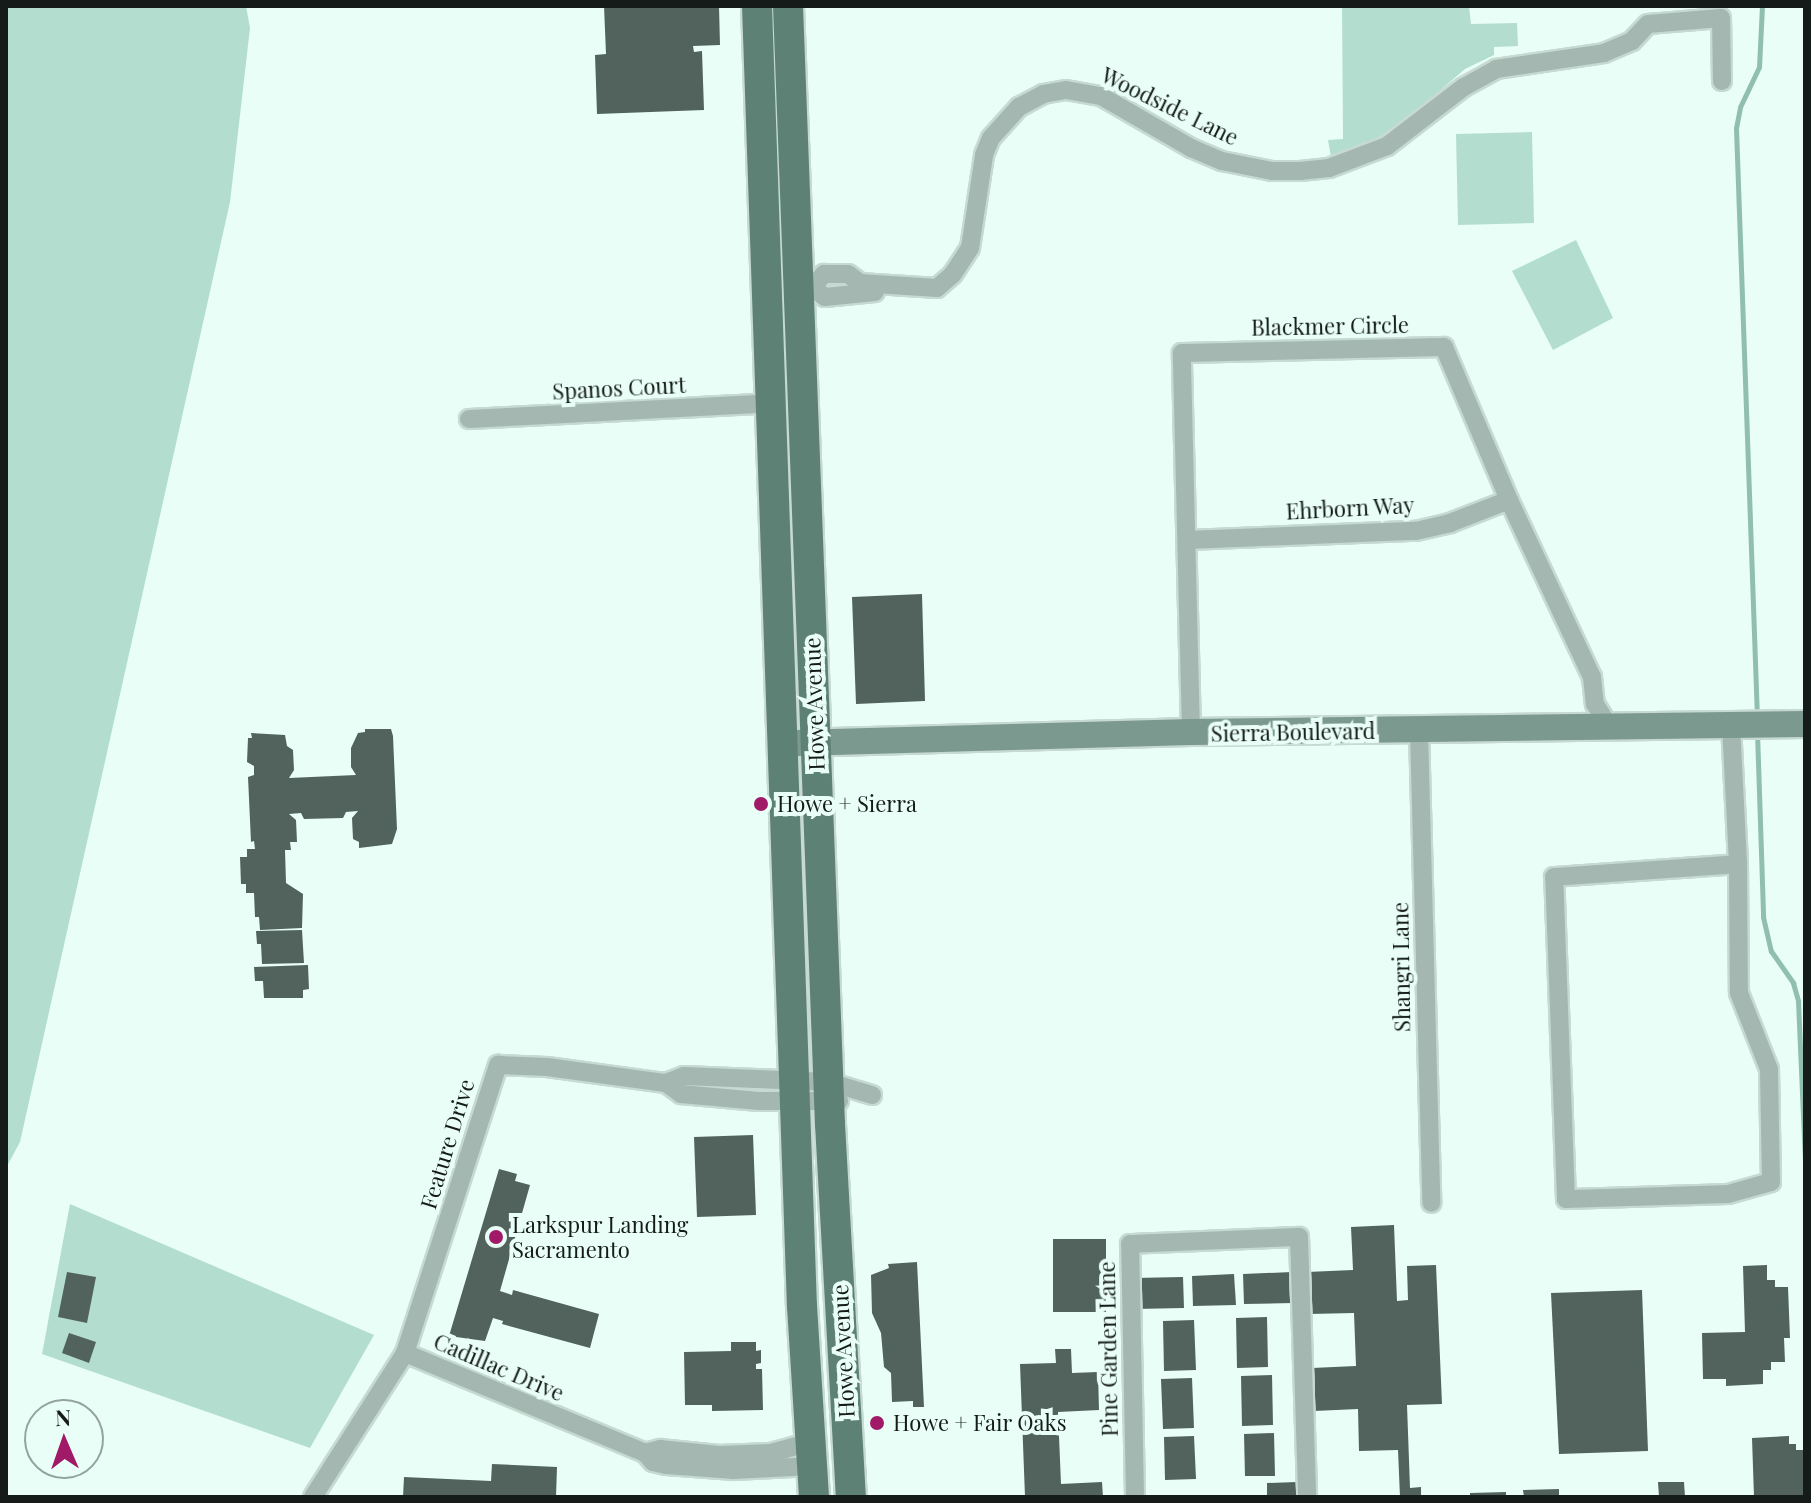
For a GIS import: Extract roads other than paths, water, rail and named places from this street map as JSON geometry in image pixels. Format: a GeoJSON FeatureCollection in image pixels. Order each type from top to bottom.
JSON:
{"type":"FeatureCollection","features":[{"type":"Feature","properties":{"kind":"main road","name":"Howe Avenue"},"geometry":{"type":"LineString","coordinates":[[757,6],[802,1306],[814,1497]]}},
{"type":"Feature","properties":{"kind":"main road","name":"Howe Avenue"},"geometry":{"type":"LineString","coordinates":[[788,6],[806,287],[815,743],[829,1093],[851,1497]]}},
{"type":"Feature","properties":{"kind":"main road"},"geometry":{"type":"LineString","coordinates":[[763,165],[776,185],[780,275],[787,285],[806,287]]}},
{"type":"Feature","properties":{"kind":"main road"},"geometry":{"type":"LineString","coordinates":[[772,403],[786,429],[789,534],[810,561]]}},
{"type":"Feature","properties":{"kind":"street","name":"Woodside Lane"},"geometry":{"type":"LineString","coordinates":[[806,287],[824,274],[848,274],[860,287],[937,288],[963,262],[974,232],[984,155],[991,138],[1019,107],[1043,94],[1066,90],[1101,96],[1191,148],[1222,161],[1250,168],[1300,171],[1329,168],[1387,146],[1464,87],[1496,69],[1604,53],[1632,41],[1648,24],[1656,6]]}},
{"type":"Feature","properties":{"kind":"street"},"geometry":{"type":"LineString","coordinates":[[1648,24],[1721,18],[1722,81]]}},
{"type":"Feature","properties":{"kind":"street","name":"Blackmer Circle"},"geometry":{"type":"LineString","coordinates":[[1191,732],[1182,353],[1444,347],[1509,500],[1592,677],[1595,704],[1609,726]]}},
{"type":"Feature","properties":{"kind":"street","name":"Spanos Court"},"geometry":{"type":"LineString","coordinates":[[469,419],[772,403]]}},
{"type":"Feature","properties":{"kind":"street","name":"Ehrborn Way"},"geometry":{"type":"LineString","coordinates":[[1188,540],[1416,531],[1450,523],[1509,500]]}},
{"type":"Feature","properties":{"kind":"street","name":"Sierra Boulevard"},"geometry":{"type":"LineString","coordinates":[[781,744],[1191,732],[1805,724]]}},
{"type":"Feature","properties":{"kind":"street"},"geometry":{"type":"LineString","coordinates":[[1738,864],[1554,877],[1566,1199],[1728,1194],[1771,1182],[1769,1069],[1739,993],[1738,864],[1747,725]]}},
{"type":"Feature","properties":{"kind":"street","name":"Shangri Lane"},"geometry":{"type":"LineString","coordinates":[[1419,730],[1431,1203]]}},
{"type":"Feature","properties":{"kind":"street","name":"Feature Drive"},"geometry":{"type":"LineString","coordinates":[[405,1353],[498,1065],[520,1064],[666,1083],[684,1076],[794,1092],[829,1093]]}},
{"type":"Feature","properties":{"kind":"street","name":"Pine Garden Lane"},"geometry":{"type":"LineString","coordinates":[[1135,1497],[1130,1244],[1299,1237],[1307,1497]]}},
{"type":"Feature","properties":{"kind":"street","name":"Cadillac Drive"},"geometry":{"type":"LineString","coordinates":[[313,1497],[405,1353],[645,1453],[660,1449],[719,1455],[812,1454]]}},
{"type":"Feature","properties":{"kind":"waterway"},"geometry":{"type":"LineString","coordinates":[[1757,718],[1736,128],[1740,107],[1759,67],[1762,6]]}},
{"type":"Feature","properties":{"kind":"waterway"},"geometry":{"type":"LineString","coordinates":[[1757,732],[1763,917],[1771,951],[1793,983],[1798,1001],[1805,1162]]}},
{"type":"Feature","properties":{"kind":"place","name":"Howe + Sierra"},"geometry":{"type":"Point","coordinates":[761,804]}},
{"type":"Feature","properties":{"kind":"place","name":"Larkspur Landing Sacramento"},"geometry":{"type":"Point","coordinates":[496,1237]}},
{"type":"Feature","properties":{"kind":"place","name":"Howe + Fair Oaks"},"geometry":{"type":"Point","coordinates":[877,1423]}}]}
